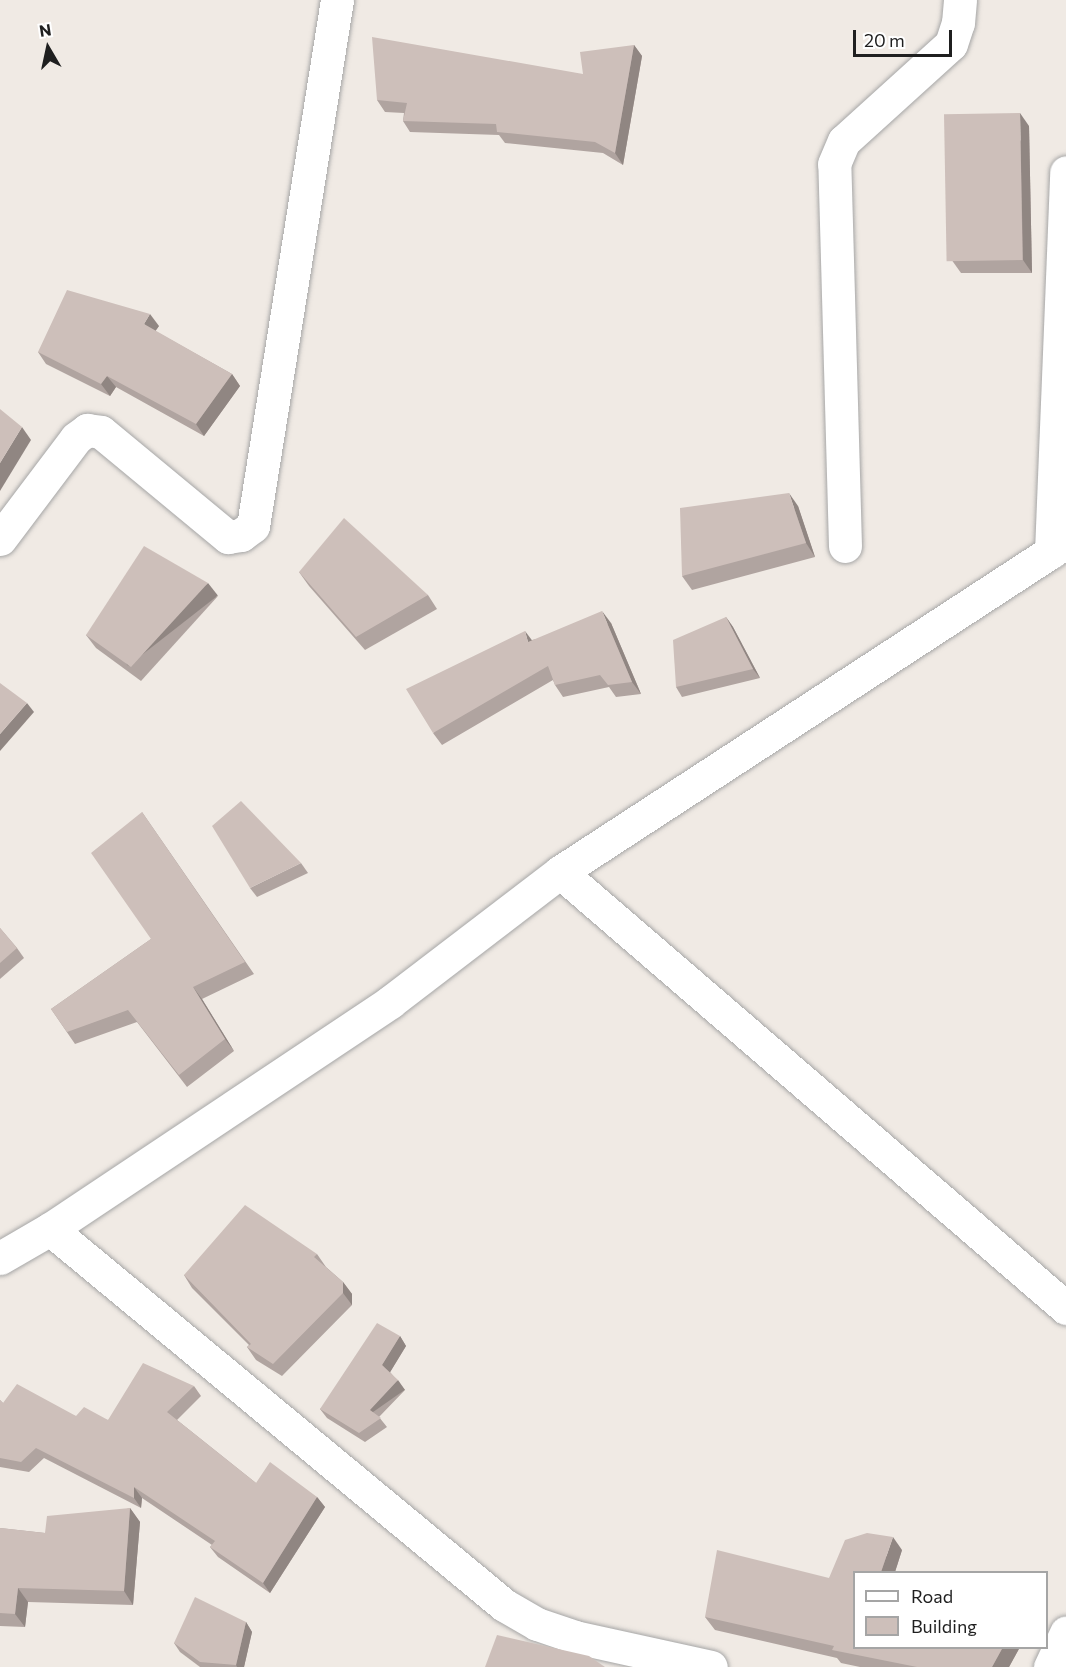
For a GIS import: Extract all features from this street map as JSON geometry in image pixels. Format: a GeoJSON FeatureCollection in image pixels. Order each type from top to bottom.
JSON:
{"type":"FeatureCollection","features":[{"type":"Feature","properties":{"kind":"street"},"geometry":{"type":"LineString","coordinates":[[0,538],[76,438],[87,430],[101,432],[228,537],[242,535],[253,526],[337,0]]}},
{"type":"Feature","properties":{"kind":"street"},"geometry":{"type":"LineString","coordinates":[[845,546],[834,164],[844,141],[951,44],[958,23],[960,0]]}},
{"type":"Feature","properties":{"kind":"street"},"geometry":{"type":"LineString","coordinates":[[0,1258],[50,1229],[390,1002],[560,872],[1058,547],[1066,172]]}},
{"type":"Feature","properties":{"kind":"street"},"geometry":{"type":"LineString","coordinates":[[560,872],[1066,1308]]}},
{"type":"Feature","properties":{"kind":"street"},"geometry":{"type":"LineString","coordinates":[[50,1229],[504,1605],[537,1624],[575,1637],[711,1667]]}},
{"type":"Feature","properties":{"kind":"street"},"geometry":{"type":"LineString","coordinates":[[1050,1667],[1066,1633]]}},
{"type":"Feature","properties":{"kind":"building"},"geometry":{"type":"Polygon","coordinates":[[[372,37],[583,74],[580,52],[634,45],[615,153],[595,142],[497,132],[496,124],[403,121],[407,103],[377,100],[372,37]]]}},
{"type":"Feature","properties":{"kind":"building"},"geometry":{"type":"Polygon","coordinates":[[[1020,113],[1023,260],[947,261],[944,114],[1020,113]]]}},
{"type":"Feature","properties":{"kind":"building"},"geometry":{"type":"Polygon","coordinates":[[[67,290],[150,314],[144,324],[232,374],[196,424],[107,376],[101,384],[38,352],[67,290]]]}},
{"type":"Feature","properties":{"kind":"building"},"geometry":{"type":"Polygon","coordinates":[[[0,409],[22,427],[0,463],[0,409]]]}},
{"type":"Feature","properties":{"kind":"building"},"geometry":{"type":"Polygon","coordinates":[[[789,493],[806,543],[682,576],[680,508],[789,493]]]}},
{"type":"Feature","properties":{"kind":"building"},"geometry":{"type":"Polygon","coordinates":[[[344,518],[428,595],[356,637],[299,572],[344,518]]]}},
{"type":"Feature","properties":{"kind":"building"},"geometry":{"type":"Polygon","coordinates":[[[144,546],[208,583],[131,667],[86,635],[144,546]]]}},
{"type":"Feature","properties":{"kind":"building"},"geometry":{"type":"Polygon","coordinates":[[[602,611],[632,682],[608,685],[600,675],[555,685],[548,666],[433,733],[406,689],[525,631],[528,642],[602,611]]]}},
{"type":"Feature","properties":{"kind":"building"},"geometry":{"type":"Polygon","coordinates":[[[726,617],[753,669],[676,687],[673,640],[726,617]]]}},
{"type":"Feature","properties":{"kind":"building"},"geometry":{"type":"Polygon","coordinates":[[[0,683],[27,703],[0,734],[0,683]]]}},
{"type":"Feature","properties":{"kind":"building"},"geometry":{"type":"Polygon","coordinates":[[[241,801],[301,863],[250,888],[212,826],[241,801]]]}},
{"type":"Feature","properties":{"kind":"building"},"geometry":{"type":"Polygon","coordinates":[[[142,812],[245,962],[193,987],[225,1039],[179,1075],[128,1010],[67,1032],[51,1009],[151,939],[91,853],[142,812]]]}},
{"type":"Feature","properties":{"kind":"building"},"geometry":{"type":"Polygon","coordinates":[[[0,928],[17,948],[0,963],[0,928]]]}},
{"type":"Feature","properties":{"kind":"building"},"geometry":{"type":"Polygon","coordinates":[[[245,1205],[317,1254],[314,1257],[343,1282],[343,1293],[273,1364],[247,1347],[251,1344],[184,1275],[245,1205]]]}},
{"type":"Feature","properties":{"kind":"building"},"geometry":{"type":"Polygon","coordinates":[[[377,1323],[400,1336],[382,1365],[398,1380],[370,1410],[381,1418],[359,1433],[320,1409],[377,1323]]]}},
{"type":"Feature","properties":{"kind":"building"},"geometry":{"type":"Polygon","coordinates":[[[143,1363],[194,1386],[167,1412],[256,1483],[270,1462],[317,1497],[263,1583],[210,1547],[215,1541],[134,1487],[134,1498],[36,1448],[21,1462],[0,1458],[0,1400],[3,1403],[17,1384],[76,1416],[84,1407],[108,1420],[143,1363]]]}},
{"type":"Feature","properties":{"kind":"building"},"geometry":{"type":"Polygon","coordinates":[[[130,1508],[124,1591],[18,1588],[15,1614],[0,1613],[0,1528],[45,1533],[47,1516],[130,1508]]]}},
{"type":"Feature","properties":{"kind":"building"},"geometry":{"type":"Polygon","coordinates":[[[867,1533],[893,1537],[881,1571],[853,1571],[853,1649],[1002,1649],[992,1667],[917,1667],[832,1650],[834,1646],[705,1617],[717,1550],[829,1578],[845,1540],[867,1533]]]}},
{"type":"Feature","properties":{"kind":"building"},"geometry":{"type":"Polygon","coordinates":[[[195,1597],[246,1622],[236,1665],[200,1662],[174,1643],[195,1597]]]}},
{"type":"Feature","properties":{"kind":"building"},"geometry":{"type":"Polygon","coordinates":[[[497,1635],[589,1656],[605,1667],[485,1667],[497,1635]]]}}]}
